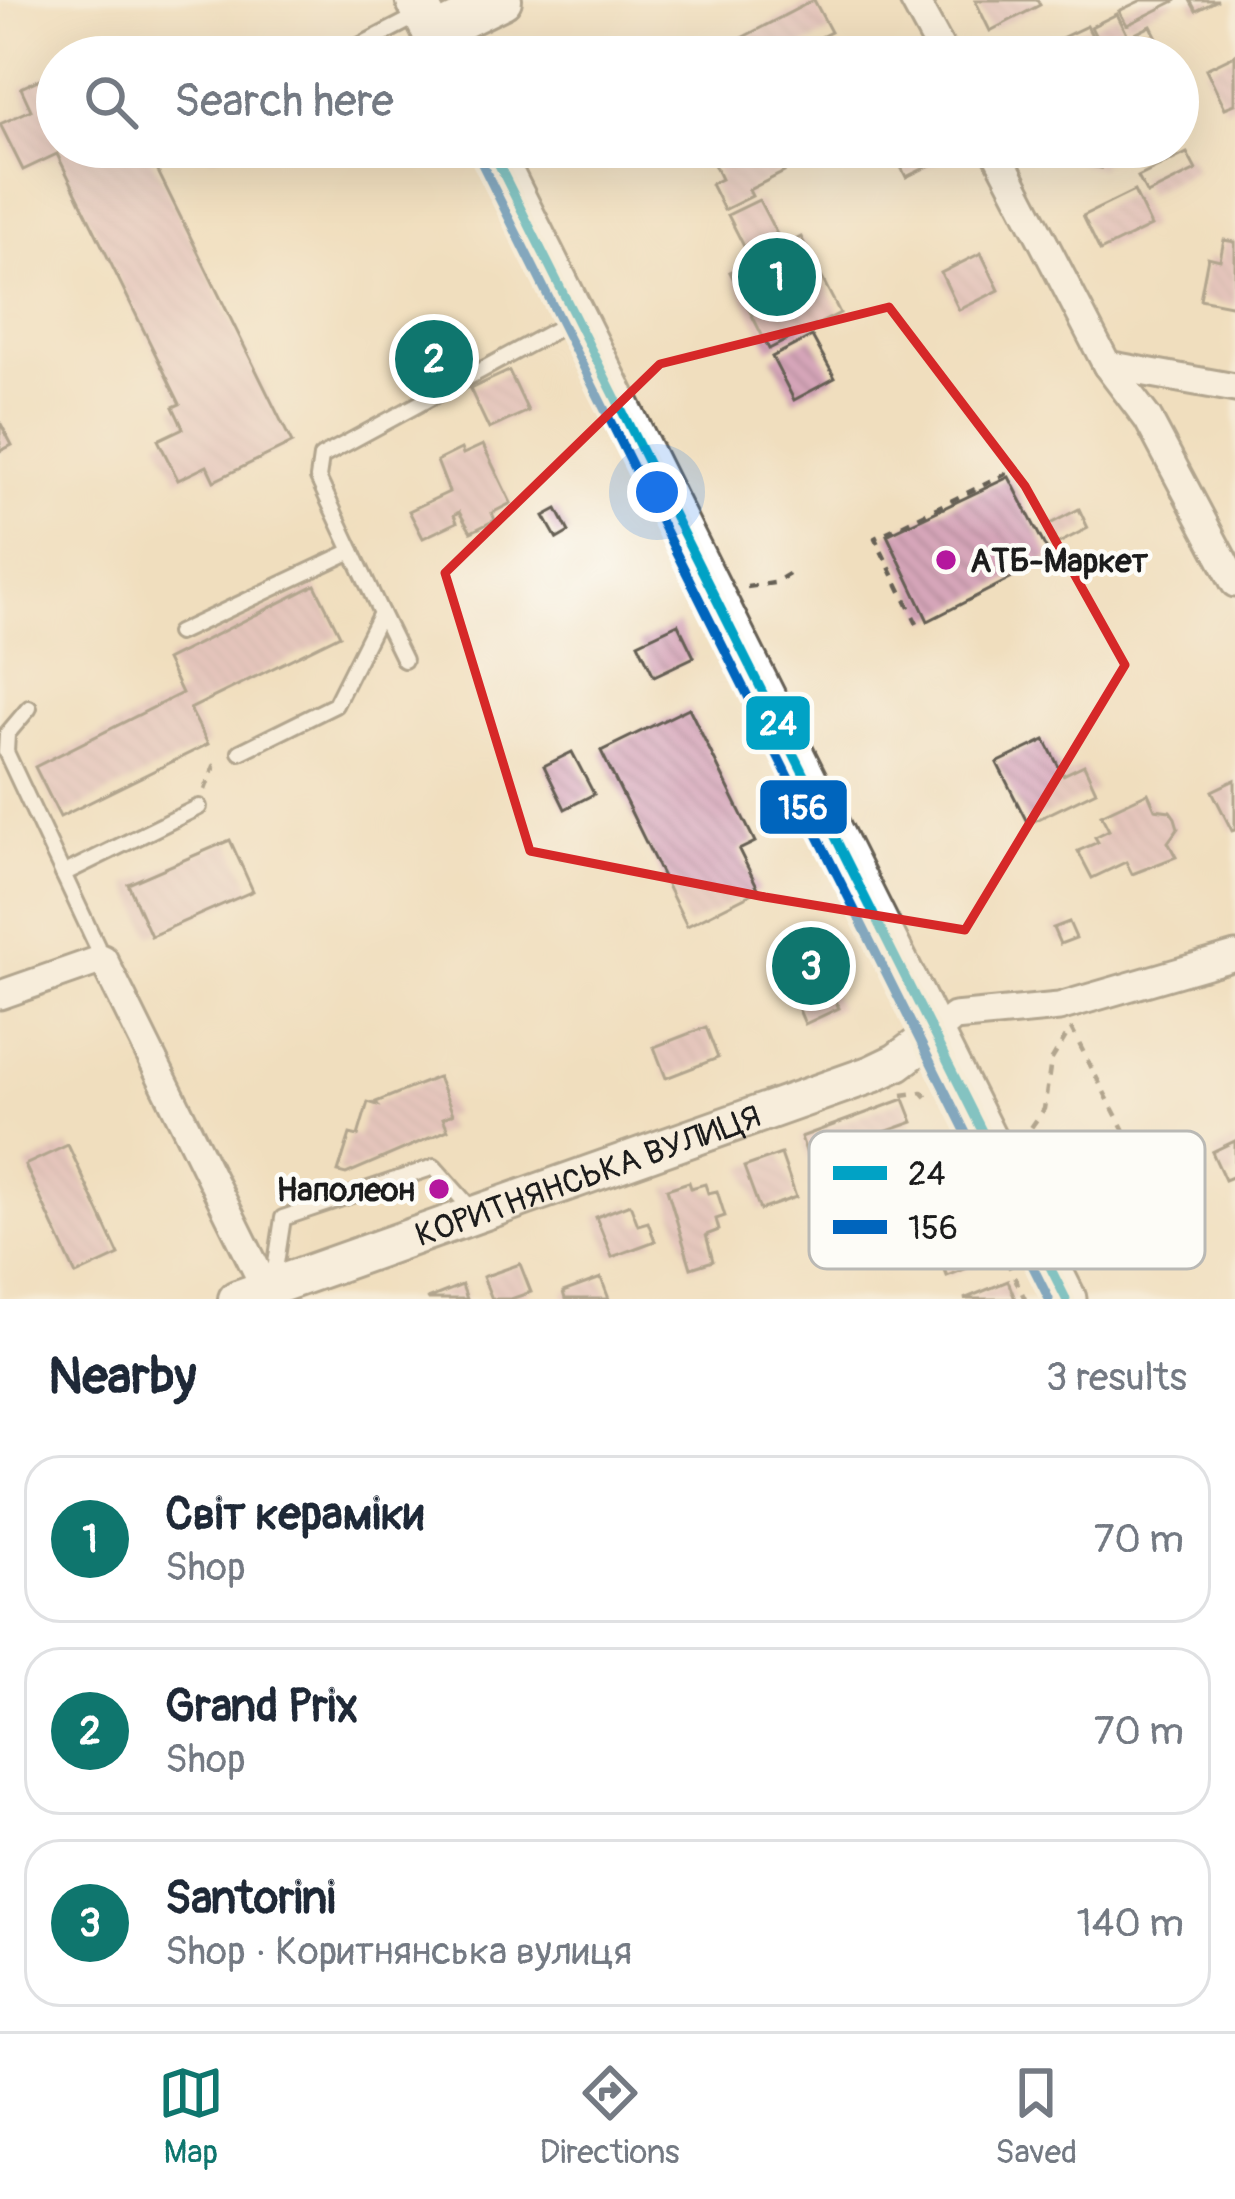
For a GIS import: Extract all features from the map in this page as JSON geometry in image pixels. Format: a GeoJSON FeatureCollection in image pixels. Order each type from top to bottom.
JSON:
{"type":"FeatureCollection","features":[{"type":"Feature","properties":{"kind":"main road"},"geometry":{"type":"LineString","coordinates":[[501,168],[933,1035],[968,1131]]}},
{"type":"Feature","properties":{"kind":"main road"},"geometry":{"type":"LineString","coordinates":[[1047,1269],[1066,1299]]}},
{"type":"Feature","properties":{"kind":"street"},"geometry":{"type":"LineString","coordinates":[[429,26],[502,0]]}},
{"type":"Feature","properties":{"kind":"street"},"geometry":{"type":"LineString","coordinates":[[914,0],[934,36]]}},
{"type":"Feature","properties":{"kind":"street"},"geometry":{"type":"LineString","coordinates":[[1005,168],[1107,365],[1148,419],[1235,584]]}},
{"type":"Feature","properties":{"kind":"street"},"geometry":{"type":"LineString","coordinates":[[1107,365],[1235,388]]}},
{"type":"Feature","properties":{"kind":"street"},"geometry":{"type":"LineString","coordinates":[[933,1035],[954,1017],[1065,1018],[1235,956]]}},
{"type":"Feature","properties":{"kind":"street"},"geometry":{"type":"LineString","coordinates":[[0,995],[103,959],[259,1292]]}},
{"type":"Feature","properties":{"kind":"street","name":"КОРИТНЯНСЬКА ВУЛИЦЯ"},"geometry":{"type":"LineString","coordinates":[[259,1292],[872,1074],[933,1035]]}},
{"type":"Feature","properties":{"kind":"lane"},"geometry":{"type":"LineString","coordinates":[[400,36],[429,26]]}},
{"type":"Feature","properties":{"kind":"lane"},"geometry":{"type":"LineString","coordinates":[[404,660],[318,478],[321,457],[577,319]]}},
{"type":"Feature","properties":{"kind":"lane"},"geometry":{"type":"LineString","coordinates":[[178,633],[352,551]]}},
{"type":"Feature","properties":{"kind":"lane"},"geometry":{"type":"LineString","coordinates":[[240,752],[335,705],[381,613]]}},
{"type":"Feature","properties":{"kind":"lane"},"geometry":{"type":"LineString","coordinates":[[29,708],[7,734],[6,752],[103,959]]}},
{"type":"Feature","properties":{"kind":"lane"},"geometry":{"type":"LineString","coordinates":[[63,874],[199,807]]}},
{"type":"Feature","properties":{"kind":"lane"},"geometry":{"type":"LineString","coordinates":[[259,1292],[284,1218],[434,1167],[477,1214]]}},
{"type":"Feature","properties":{"kind":"path"},"geometry":{"type":"LineString","coordinates":[[917,624],[875,538],[1010,472],[1007,467]]}},
{"type":"Feature","properties":{"kind":"path"},"geometry":{"type":"LineString","coordinates":[[735,587],[774,583],[789,574]]}},
{"type":"Feature","properties":{"kind":"path"},"geometry":{"type":"LineString","coordinates":[[199,807],[214,766],[240,752]]}},
{"type":"Feature","properties":{"kind":"path"},"geometry":{"type":"LineString","coordinates":[[1029,1131],[1044,1109],[1051,1061],[1065,1018]]}},
{"type":"Feature","properties":{"kind":"path"},"geometry":{"type":"LineString","coordinates":[[1065,1018],[1124,1131]]}},
{"type":"Feature","properties":{"kind":"path"},"geometry":{"type":"LineString","coordinates":[[872,1074],[881,1098],[922,1092],[933,1105]]}},
{"type":"Feature","properties":{"kind":"path"},"geometry":{"type":"LineString","coordinates":[[1015,1269],[1025,1299]]}},
{"type":"Feature","properties":{"kind":"highlighted area"},"geometry":{"type":"Polygon","coordinates":[[[889,307],[1025,486],[1125,665],[965,930],[530,851],[445,573],[660,364],[889,307]]]}},
{"type":"Feature","properties":{"kind":"building"},"geometry":{"type":"Polygon","coordinates":[[[814,0],[831,32],[823,36],[745,36],[814,0]]]}},
{"type":"Feature","properties":{"kind":"building"},"geometry":{"type":"Polygon","coordinates":[[[975,0],[1037,0],[1040,5],[990,31],[975,0]]]}},
{"type":"Feature","properties":{"kind":"building"},"geometry":{"type":"Polygon","coordinates":[[[1142,0],[1177,0],[1127,25],[1119,11],[1142,0]]]}},
{"type":"Feature","properties":{"kind":"building"},"geometry":{"type":"Polygon","coordinates":[[[1190,0],[1218,0],[1196,11],[1190,0]]]}},
{"type":"Feature","properties":{"kind":"building"},"geometry":{"type":"Polygon","coordinates":[[[1117,14],[1128,36],[1096,36],[1091,27],[1117,14]]]}},
{"type":"Feature","properties":{"kind":"building"},"geometry":{"type":"Polygon","coordinates":[[[1087,26],[1092,36],[1066,36],[1087,26]]]}},
{"type":"Feature","properties":{"kind":"building"},"geometry":{"type":"Polygon","coordinates":[[[1151,26],[1156,36],[1131,36],[1151,26]]]}},
{"type":"Feature","properties":{"kind":"building"},"geometry":{"type":"Polygon","coordinates":[[[1235,55],[1235,104],[1225,108],[1206,69],[1235,55]]]}},
{"type":"Feature","properties":{"kind":"building"},"geometry":{"type":"Polygon","coordinates":[[[36,81],[36,164],[23,170],[0,124],[31,110],[21,88],[36,81]]]}},
{"type":"Feature","properties":{"kind":"building"},"geometry":{"type":"Polygon","coordinates":[[[64,168],[156,168],[292,443],[214,481],[207,466],[178,480],[158,440],[183,428],[173,407],[180,404],[64,168]]]}},
{"type":"Feature","properties":{"kind":"building"},"geometry":{"type":"Polygon","coordinates":[[[716,168],[782,168],[784,172],[724,210],[711,184],[721,179],[716,168]]]}},
{"type":"Feature","properties":{"kind":"building"},"geometry":{"type":"Polygon","coordinates":[[[902,168],[924,168],[906,177],[902,168]]]}},
{"type":"Feature","properties":{"kind":"building"},"geometry":{"type":"Polygon","coordinates":[[[1156,168],[1196,170],[1147,194],[1138,177],[1156,168]]]}},
{"type":"Feature","properties":{"kind":"building"},"geometry":{"type":"Polygon","coordinates":[[[1134,191],[1151,226],[1100,251],[1083,216],[1134,191]]]}},
{"type":"Feature","properties":{"kind":"building"},"geometry":{"type":"Polygon","coordinates":[[[759,200],[783,246],[801,237],[840,313],[769,349],[730,272],[752,262],[728,215],[759,200]]]}},
{"type":"Feature","properties":{"kind":"building"},"geometry":{"type":"Polygon","coordinates":[[[1224,240],[1235,242],[1235,306],[1200,299],[1208,257],[1220,260],[1224,240]]]}},
{"type":"Feature","properties":{"kind":"building"},"geometry":{"type":"Polygon","coordinates":[[[981,253],[999,290],[959,310],[941,273],[981,253]]]}},
{"type":"Feature","properties":{"kind":"building"},"geometry":{"type":"Polygon","coordinates":[[[444,329],[465,366],[422,390],[401,354],[444,329]]]}},
{"type":"Feature","properties":{"kind":"building"},"geometry":{"type":"Polygon","coordinates":[[[812,336],[835,378],[794,400],[772,357],[812,336]]]}},
{"type":"Feature","properties":{"kind":"building"},"geometry":{"type":"Polygon","coordinates":[[[509,371],[528,411],[489,429],[470,389],[509,371]]]}},
{"type":"Feature","properties":{"kind":"building"},"geometry":{"type":"Polygon","coordinates":[[[0,422],[12,445],[0,451],[0,422]]]}},
{"type":"Feature","properties":{"kind":"building"},"geometry":{"type":"Polygon","coordinates":[[[483,445],[511,503],[492,513],[495,520],[471,532],[459,512],[454,515],[457,522],[423,538],[409,511],[449,492],[437,461],[483,445]]]}},
{"type":"Feature","properties":{"kind":"building"},"geometry":{"type":"Polygon","coordinates":[[[1009,477],[1051,558],[928,621],[887,535],[1009,477]]]}},
{"type":"Feature","properties":{"kind":"building"},"geometry":{"type":"Polygon","coordinates":[[[557,509],[569,532],[557,539],[544,516],[557,509]]]}},
{"type":"Feature","properties":{"kind":"building"},"geometry":{"type":"Polygon","coordinates":[[[1079,509],[1088,528],[1057,544],[1048,525],[1079,509]]]}},
{"type":"Feature","properties":{"kind":"building"},"geometry":{"type":"Polygon","coordinates":[[[315,585],[340,635],[190,709],[208,744],[60,817],[35,767],[182,693],[166,660],[315,585]]]}},
{"type":"Feature","properties":{"kind":"building"},"geometry":{"type":"Polygon","coordinates":[[[678,624],[694,657],[654,676],[638,643],[678,624]]]}},
{"type":"Feature","properties":{"kind":"building"},"geometry":{"type":"Polygon","coordinates":[[[689,708],[755,842],[739,850],[759,890],[687,926],[601,751],[689,708]]]}},
{"type":"Feature","properties":{"kind":"building"},"geometry":{"type":"Polygon","coordinates":[[[1045,740],[1063,775],[1084,765],[1096,791],[1028,824],[997,763],[1045,740]]]}},
{"type":"Feature","properties":{"kind":"building"},"geometry":{"type":"Polygon","coordinates":[[[572,752],[594,794],[565,809],[544,766],[572,752]]]}},
{"type":"Feature","properties":{"kind":"building"},"geometry":{"type":"Polygon","coordinates":[[[1235,780],[1235,830],[1232,831],[1212,791],[1235,780]]]}},
{"type":"Feature","properties":{"kind":"building"},"geometry":{"type":"Polygon","coordinates":[[[1148,793],[1155,809],[1170,811],[1175,818],[1178,828],[1168,842],[1176,857],[1132,874],[1126,862],[1092,878],[1078,851],[1098,842],[1095,837],[1109,830],[1101,815],[1148,793]]]}},
{"type":"Feature","properties":{"kind":"building"},"geometry":{"type":"Polygon","coordinates":[[[230,840],[253,891],[151,936],[128,884],[230,840]]]}},
{"type":"Feature","properties":{"kind":"building"},"geometry":{"type":"Polygon","coordinates":[[[1069,922],[1076,938],[1060,944],[1053,928],[1069,922]]]}},
{"type":"Feature","properties":{"kind":"building"},"geometry":{"type":"Polygon","coordinates":[[[815,953],[823,972],[788,988],[780,969],[815,953]]]}},
{"type":"Feature","properties":{"kind":"building"},"geometry":{"type":"Polygon","coordinates":[[[825,978],[839,1008],[805,1024],[792,993],[825,978]]]}},
{"type":"Feature","properties":{"kind":"building"},"geometry":{"type":"Polygon","coordinates":[[[706,1027],[718,1058],[666,1078],[654,1047],[706,1027]]]}},
{"type":"Feature","properties":{"kind":"building"},"geometry":{"type":"Polygon","coordinates":[[[438,1077],[453,1114],[443,1118],[448,1130],[346,1174],[338,1172],[350,1134],[358,1136],[368,1102],[378,1105],[376,1102],[438,1077]]]}},
{"type":"Feature","properties":{"kind":"building"},"geometry":{"type":"Polygon","coordinates":[[[904,1099],[913,1122],[888,1131],[817,1131],[904,1099]]]}},
{"type":"Feature","properties":{"kind":"building"},"geometry":{"type":"Polygon","coordinates":[[[809,1134],[809,1160],[801,1137],[809,1134]]]}},
{"type":"Feature","properties":{"kind":"building"},"geometry":{"type":"Polygon","coordinates":[[[1235,1141],[1235,1176],[1225,1180],[1212,1152],[1235,1141]]]}},
{"type":"Feature","properties":{"kind":"building"},"geometry":{"type":"Polygon","coordinates":[[[68,1145],[119,1255],[76,1275],[25,1165],[68,1145]]]}},
{"type":"Feature","properties":{"kind":"building"},"geometry":{"type":"Polygon","coordinates":[[[781,1154],[796,1197],[760,1210],[744,1167],[781,1154]]]}},
{"type":"Feature","properties":{"kind":"building"},"geometry":{"type":"Polygon","coordinates":[[[689,1182],[691,1188],[705,1184],[708,1193],[717,1191],[725,1216],[716,1219],[719,1230],[706,1235],[713,1261],[691,1268],[667,1189],[689,1182]]]}},
{"type":"Feature","properties":{"kind":"building"},"geometry":{"type":"Polygon","coordinates":[[[630,1204],[638,1225],[648,1222],[655,1241],[612,1257],[596,1217],[630,1204]]]}},
{"type":"Feature","properties":{"kind":"building"},"geometry":{"type":"Polygon","coordinates":[[[520,1264],[531,1292],[492,1299],[483,1277],[520,1264]]]}},
{"type":"Feature","properties":{"kind":"building"},"geometry":{"type":"Polygon","coordinates":[[[601,1278],[609,1299],[565,1299],[563,1292],[601,1278]]]}},
{"type":"Feature","properties":{"kind":"building"},"geometry":{"type":"Polygon","coordinates":[[[1008,1281],[1015,1299],[964,1299],[1008,1281]]]}},
{"type":"Feature","properties":{"kind":"building"},"geometry":{"type":"Polygon","coordinates":[[[462,1285],[467,1299],[427,1299],[462,1285]]]}},
{"type":"Feature","properties":{"kind":"transit line","name":"156"},"geometry":{"type":"LineString","coordinates":[[484,168],[965,1131]]}},
{"type":"Feature","properties":{"kind":"transit line","name":"24"},"geometry":{"type":"LineString","coordinates":[[500,168],[982,1131]]}},
{"type":"Feature","properties":{"kind":"transit line","name":"156"},"geometry":{"type":"LineString","coordinates":[[1034,1269],[1049,1299]]}},
{"type":"Feature","properties":{"kind":"transit line","name":"24"},"geometry":{"type":"LineString","coordinates":[[1051,1269],[1066,1299]]}},
{"type":"Feature","properties":{"kind":"place","name":"Світ кераміки"},"geometry":{"type":"Point","coordinates":[777,277]}},
{"type":"Feature","properties":{"kind":"place","name":"Grand Prix"},"geometry":{"type":"Point","coordinates":[434,359]}},
{"type":"Feature","properties":{"kind":"place","name":"АТБ-Маркет"},"geometry":{"type":"Point","coordinates":[946,560]}},
{"type":"Feature","properties":{"kind":"place","name":"Santorini"},"geometry":{"type":"Point","coordinates":[811,966]}},
{"type":"Feature","properties":{"kind":"place","name":"Наполеон"},"geometry":{"type":"Point","coordinates":[439,1189]}}]}
